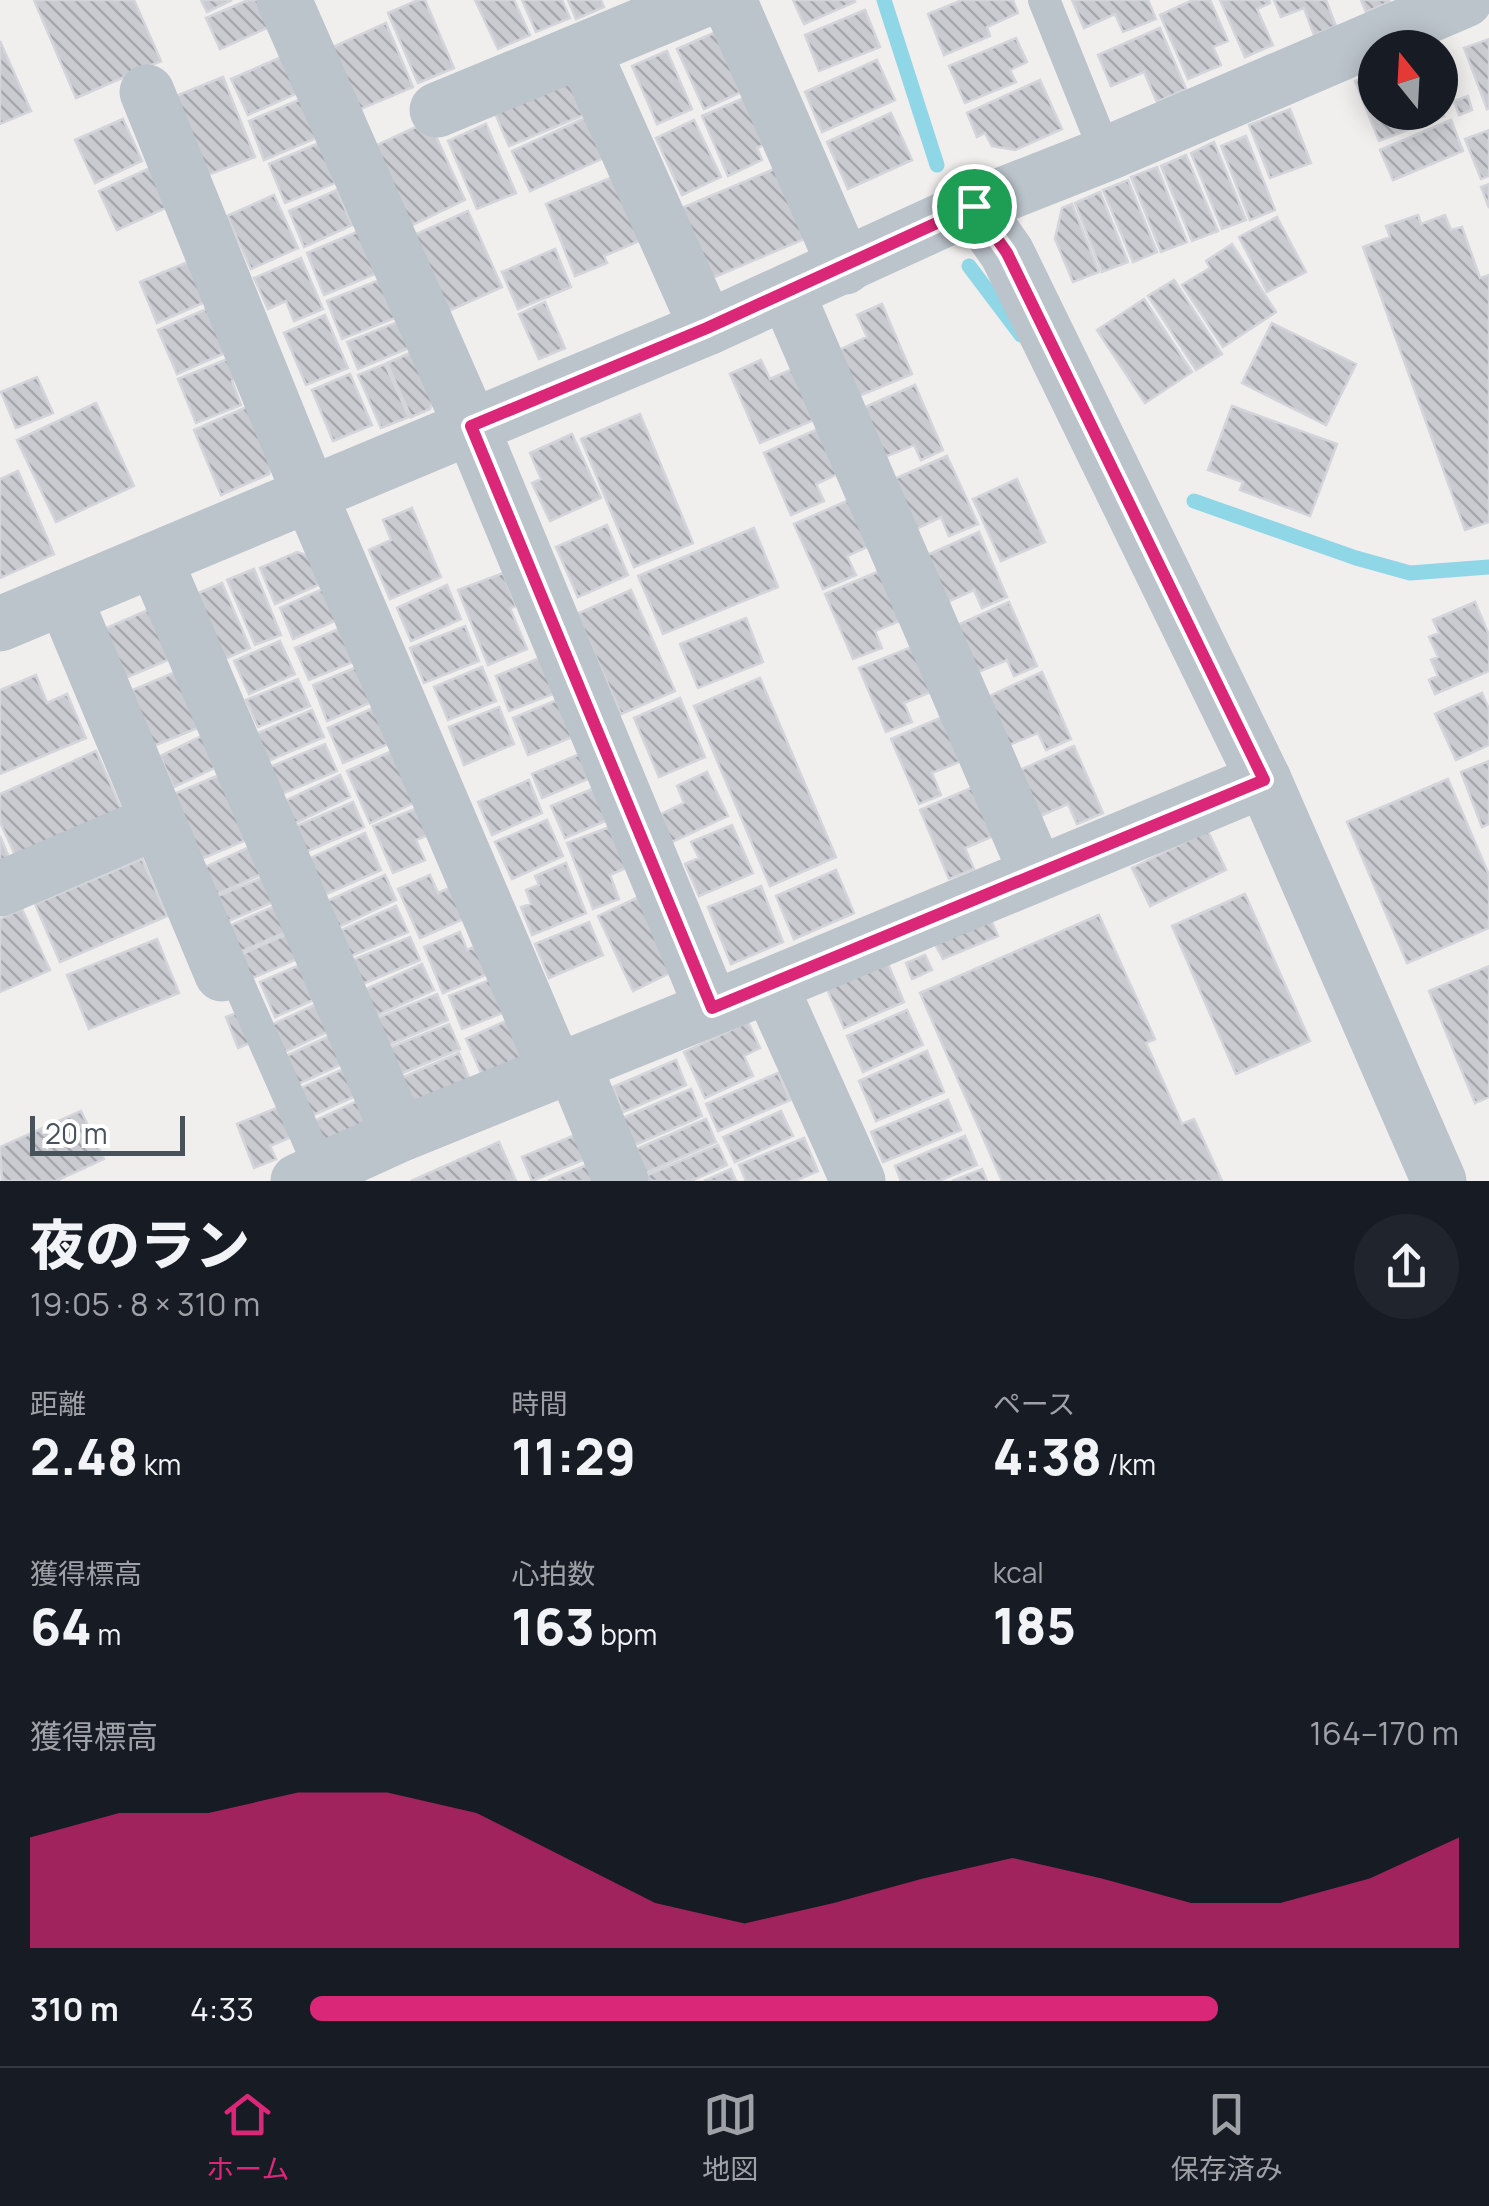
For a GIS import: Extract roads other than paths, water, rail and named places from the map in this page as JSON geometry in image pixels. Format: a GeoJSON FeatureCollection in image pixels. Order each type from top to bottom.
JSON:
{"type":"FeatureCollection","features":[{"type":"Feature","properties":{"kind":"street"},"geometry":{"type":"LineString","coordinates":[[284,0],[471,426],[712,1008]]}},
{"type":"Feature","properties":{"kind":"street"},"geometry":{"type":"LineString","coordinates":[[437,110],[704,0]]}},
{"type":"Feature","properties":{"kind":"street"},"geometry":{"type":"LineString","coordinates":[[729,0],[845,266]]}},
{"type":"Feature","properties":{"kind":"street"},"geometry":{"type":"LineString","coordinates":[[0,624],[707,328],[974,206],[1106,154],[1465,0]]}},
{"type":"Feature","properties":{"kind":"street"},"geometry":{"type":"LineString","coordinates":[[583,50],[707,328]]}},
{"type":"Feature","properties":{"kind":"street"},"geometry":{"type":"LineString","coordinates":[[147,92],[310,495],[564,1068],[621,1181]]}},
{"type":"Feature","properties":{"kind":"street"},"geometry":{"type":"LineString","coordinates":[[974,206],[1007,253],[1264,780],[1439,1181]]}},
{"type":"Feature","properties":{"kind":"street"},"geometry":{"type":"LineString","coordinates":[[786,293],[1037,874]]}},
{"type":"Feature","properties":{"kind":"street"},"geometry":{"type":"LineString","coordinates":[[155,560],[399,1135]]}},
{"type":"Feature","properties":{"kind":"street"},"geometry":{"type":"LineString","coordinates":[[64,598],[222,974]]}},
{"type":"Feature","properties":{"kind":"street"},"geometry":{"type":"LineString","coordinates":[[309,1176],[399,1135],[770,986],[1264,780]]}},
{"type":"Feature","properties":{"kind":"street"},"geometry":{"type":"LineString","coordinates":[[0,888],[158,821]]}},
{"type":"Feature","properties":{"kind":"street"},"geometry":{"type":"LineString","coordinates":[[770,986],[858,1181]]}},
{"type":"Feature","properties":{"kind":"lane"},"geometry":{"type":"LineString","coordinates":[[1044,0],[1106,154]]}},
{"type":"Feature","properties":{"kind":"lane"},"geometry":{"type":"LineString","coordinates":[[222,974],[238,982],[309,1176]]}},
{"type":"Feature","properties":{"kind":"waterway"},"geometry":{"type":"LineString","coordinates":[[884,0],[937,165]]}},
{"type":"Feature","properties":{"kind":"waterway"},"geometry":{"type":"LineString","coordinates":[[969,266],[1021,335]]}},
{"type":"Feature","properties":{"kind":"waterway"},"geometry":{"type":"LineString","coordinates":[[1194,501],[1410,573],[1489,567]]}}]}
